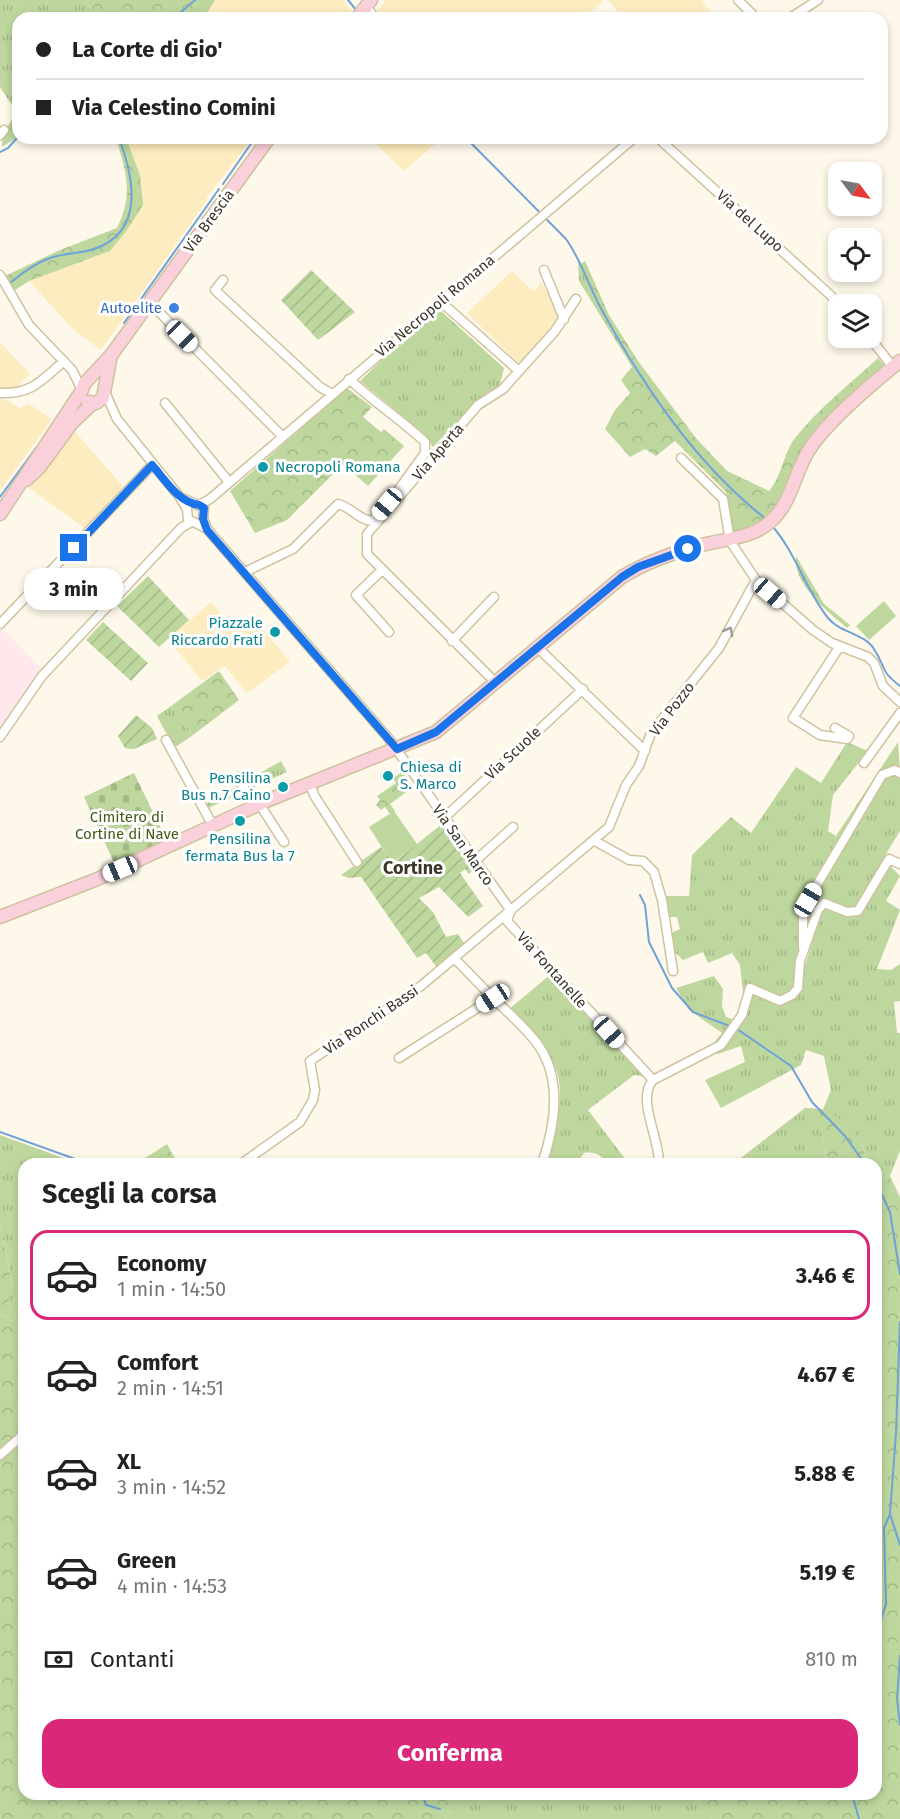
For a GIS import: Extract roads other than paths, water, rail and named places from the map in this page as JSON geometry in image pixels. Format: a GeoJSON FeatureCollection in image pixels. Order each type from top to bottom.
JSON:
{"type":"FeatureCollection","features":[{"type":"Feature","properties":{"kind":"street"},"geometry":{"type":"LineString","coordinates":[[738,0],[750,12]]}},
{"type":"Feature","properties":{"kind":"street"},"geometry":{"type":"LineString","coordinates":[[800,12],[819,0]]}},
{"type":"Feature","properties":{"kind":"street","name":"Via Brescia"},"geometry":{"type":"LineString","coordinates":[[0,514],[22,483],[32,463],[83,384],[112,354],[265,144]]}},
{"type":"Feature","properties":{"kind":"street","name":"Via Necropoli Romana"},"geometry":{"type":"LineString","coordinates":[[0,737],[42,676],[210,499],[627,144]]}},
{"type":"Feature","properties":{"kind":"street","name":"Via del Lupo"},"geometry":{"type":"LineString","coordinates":[[665,144],[829,294]]}},
{"type":"Feature","properties":{"kind":"street"},"geometry":{"type":"LineString","coordinates":[[544,270],[564,319]]}},
{"type":"Feature","properties":{"kind":"street"},"geometry":{"type":"LineString","coordinates":[[1,280],[29,325],[83,384],[85,400],[110,406]]}},
{"type":"Feature","properties":{"kind":"street"},"geometry":{"type":"LineString","coordinates":[[223,280],[215,290],[320,387],[332,394]]}},
{"type":"Feature","properties":{"kind":"street","name":"Via Aperta"},"geometry":{"type":"LineString","coordinates":[[494,681],[367,554],[368,534],[478,405],[503,389],[519,371],[564,319],[576,299]]}},
{"type":"Feature","properties":{"kind":"street"},"geometry":{"type":"LineString","coordinates":[[440,301],[519,371]]}},
{"type":"Feature","properties":{"kind":"street"},"geometry":{"type":"LineString","coordinates":[[150,303],[283,437]]}},
{"type":"Feature","properties":{"kind":"street"},"geometry":{"type":"LineString","coordinates":[[0,917],[112,873],[212,830],[260,805],[436,732],[536,646],[605,590],[638,567],[700,545],[730,541],[769,522],[788,498],[808,450],[827,428],[896,364],[880,348]]}},
{"type":"Feature","properties":{"kind":"street","name":"Via Brescia"},"geometry":{"type":"LineString","coordinates":[[22,483],[39,468],[72,423],[94,403],[101,400],[112,354]]}},
{"type":"Feature","properties":{"kind":"street"},"geometry":{"type":"LineString","coordinates":[[0,393],[17,394],[30,390],[64,361]]}},
{"type":"Feature","properties":{"kind":"street","name":"Via Aperta"},"geometry":{"type":"LineString","coordinates":[[245,572],[293,549],[338,504],[346,506],[366,521],[372,521],[422,460],[426,449],[425,442],[349,379]]}},
{"type":"Feature","properties":{"kind":"street"},"geometry":{"type":"LineString","coordinates":[[83,384],[100,382],[110,406],[152,465],[195,514]]}},
{"type":"Feature","properties":{"kind":"street"},"geometry":{"type":"LineString","coordinates":[[320,387],[320,395],[324,400]]}},
{"type":"Feature","properties":{"kind":"street"},"geometry":{"type":"LineString","coordinates":[[165,403],[230,482]]}},
{"type":"Feature","properties":{"kind":"street"},"geometry":{"type":"LineString","coordinates":[[681,458],[723,499],[730,541],[756,580],[813,630],[840,646],[868,657],[874,663],[884,691],[900,713],[864,763]]}},
{"type":"Feature","properties":{"kind":"street"},"geometry":{"type":"LineString","coordinates":[[0,624],[152,465]]}},
{"type":"Feature","properties":{"kind":"street","name":"Via San Marco"},"geometry":{"type":"LineString","coordinates":[[195,514],[397,749],[474,862],[511,911]]}},
{"type":"Feature","properties":{"kind":"street"},"geometry":{"type":"LineString","coordinates":[[382,570],[356,595],[389,632]]}},
{"type":"Feature","properties":{"kind":"street","name":"Via Pozzo"},"geometry":{"type":"LineString","coordinates":[[511,911],[609,827],[626,785],[645,751],[651,733],[719,648],[756,580]]}},
{"type":"Feature","properties":{"kind":"street"},"geometry":{"type":"LineString","coordinates":[[452,641],[494,597]]}},
{"type":"Feature","properties":{"kind":"street"},"geometry":{"type":"LineString","coordinates":[[536,646],[645,751]]}},
{"type":"Feature","properties":{"kind":"street"},"geometry":{"type":"LineString","coordinates":[[836,728],[849,736],[847,739],[820,735],[794,718],[840,646]]}},
{"type":"Feature","properties":{"kind":"street"},"geometry":{"type":"LineString","coordinates":[[883,686],[900,702]]}},
{"type":"Feature","properties":{"kind":"street","name":"Via Scuole"},"geometry":{"type":"LineString","coordinates":[[444,818],[583,689]]}},
{"type":"Feature","properties":{"kind":"street"},"geometry":{"type":"LineString","coordinates":[[166,740],[212,830]]}},
{"type":"Feature","properties":{"kind":"street"},"geometry":{"type":"LineString","coordinates":[[659,1158],[658,1140],[645,1098],[647,1087],[653,1080],[721,1045],[741,1015],[750,988],[780,1001],[792,995],[798,988],[803,954],[803,917],[808,900],[882,776],[895,770],[900,773]]}},
{"type":"Feature","properties":{"kind":"street"},"geometry":{"type":"LineString","coordinates":[[238,777],[247,793]]}},
{"type":"Feature","properties":{"kind":"street"},"geometry":{"type":"LineString","coordinates":[[310,784],[314,795],[357,862]]}},
{"type":"Feature","properties":{"kind":"street"},"geometry":{"type":"LineString","coordinates":[[260,805],[284,842]]}},
{"type":"Feature","properties":{"kind":"street"},"geometry":{"type":"LineString","coordinates":[[474,862],[513,827]]}},
{"type":"Feature","properties":{"kind":"street"},"geometry":{"type":"LineString","coordinates":[[595,841],[629,860],[643,861],[654,872],[662,900],[673,971]]}},
{"type":"Feature","properties":{"kind":"street"},"geometry":{"type":"LineString","coordinates":[[803,954],[818,910],[824,903],[847,912],[858,911],[889,859],[900,864]]}},
{"type":"Feature","properties":{"kind":"street","name":"Via Ronchi Bassi"},"geometry":{"type":"LineString","coordinates":[[249,1158],[300,1122],[307,1112],[315,1089],[310,1061],[421,986],[511,911]]}},
{"type":"Feature","properties":{"kind":"street","name":"Via Fontanelle"},"geometry":{"type":"LineString","coordinates":[[511,911],[507,921],[653,1080]]}},
{"type":"Feature","properties":{"kind":"street"},"geometry":{"type":"LineString","coordinates":[[454,958],[537,1043],[546,1061],[555,1113],[544,1158]]}},
{"type":"Feature","properties":{"kind":"street"},"geometry":{"type":"LineString","coordinates":[[399,1058],[493,998]]}},
{"type":"Feature","properties":{"kind":"street"},"geometry":{"type":"LineString","coordinates":[[0,1455],[18,1439]]}},
{"type":"Feature","properties":{"kind":"waterway"},"geometry":{"type":"LineString","coordinates":[[181,12],[195,0]]}},
{"type":"Feature","properties":{"kind":"waterway"},"geometry":{"type":"LineString","coordinates":[[348,0],[357,11]]}},
{"type":"Feature","properties":{"kind":"waterway"},"geometry":{"type":"LineString","coordinates":[[0,152],[12,144]]}},
{"type":"Feature","properties":{"kind":"waterway"},"geometry":{"type":"LineString","coordinates":[[9,284],[44,260],[94,249],[110,241],[122,230],[128,217],[131,186],[129,170],[121,144]]}},
{"type":"Feature","properties":{"kind":"waterway"},"geometry":{"type":"LineString","coordinates":[[223,184],[251,144]]}},
{"type":"Feature","properties":{"kind":"waterway"},"geometry":{"type":"LineString","coordinates":[[472,144],[566,239],[577,256],[603,312],[655,398],[696,451],[718,475],[767,520]]}},
{"type":"Feature","properties":{"kind":"waterway"},"geometry":{"type":"LineString","coordinates":[[124,323],[219,189]]}},
{"type":"Feature","properties":{"kind":"waterway"},"geometry":{"type":"LineString","coordinates":[[0,497],[36,448]]}},
{"type":"Feature","properties":{"kind":"waterway"},"geometry":{"type":"LineString","coordinates":[[773,527],[789,549],[828,618],[839,627],[870,644],[886,672],[900,686]]}},
{"type":"Feature","properties":{"kind":"waterway"},"geometry":{"type":"LineString","coordinates":[[640,895],[645,905],[649,942],[672,988],[693,1012],[732,1027]]}},
{"type":"Feature","properties":{"kind":"waterway"},"geometry":{"type":"LineString","coordinates":[[737,1029],[791,1066],[812,1102],[845,1136],[861,1158]]}},
{"type":"Feature","properties":{"kind":"waterway"},"geometry":{"type":"LineString","coordinates":[[0,1132],[72,1158]]}},
{"type":"Feature","properties":{"kind":"waterway"},"geometry":{"type":"LineString","coordinates":[[882,1195],[890,1212],[900,1274]]}},
{"type":"Feature","properties":{"kind":"waterway"},"geometry":{"type":"LineString","coordinates":[[882,1617],[886,1604],[884,1528],[890,1514],[900,1322]]}},
{"type":"Feature","properties":{"kind":"waterway"},"geometry":{"type":"LineString","coordinates":[[890,1514],[900,1545]]}},
{"type":"Feature","properties":{"kind":"waterway"},"geometry":{"type":"LineString","coordinates":[[900,1656],[897,1699],[900,1725]]}},
{"type":"Feature","properties":{"kind":"waterway"},"geometry":{"type":"LineString","coordinates":[[424,1800],[426,1805],[440,1809]]}},
{"type":"Feature","properties":{"kind":"waterway"},"geometry":{"type":"LineString","coordinates":[[854,1800],[859,1819]]}},
{"type":"Feature","properties":{"kind":"place","name":"Autoelite"},"geometry":{"type":"Point","coordinates":[174,308]}},
{"type":"Feature","properties":{"kind":"place","name":"Necropoli Romana"},"geometry":{"type":"Point","coordinates":[263,467]}},
{"type":"Feature","properties":{"kind":"place","name":"Piazzale Riccardo Frati"},"geometry":{"type":"Point","coordinates":[275,632]}},
{"type":"Feature","properties":{"kind":"place","name":"Chiesa di S. Marco"},"geometry":{"type":"Point","coordinates":[388,776]}},
{"type":"Feature","properties":{"kind":"place","name":"Pensilina Bus n.7 Caino"},"geometry":{"type":"Point","coordinates":[283,787]}},
{"type":"Feature","properties":{"kind":"place","name":"Pensilina fermata Bus la 7"},"geometry":{"type":"Point","coordinates":[240,821]}},
{"type":"Feature","properties":{"kind":"district","name":"Cortine"},"geometry":{"type":"Point","coordinates":[413,868]}},
{"type":"Feature","properties":{"kind":"park label","name":"Cimitero di Cortine di Nave"},"geometry":{"type":"Point","coordinates":[127,826]}}]}
